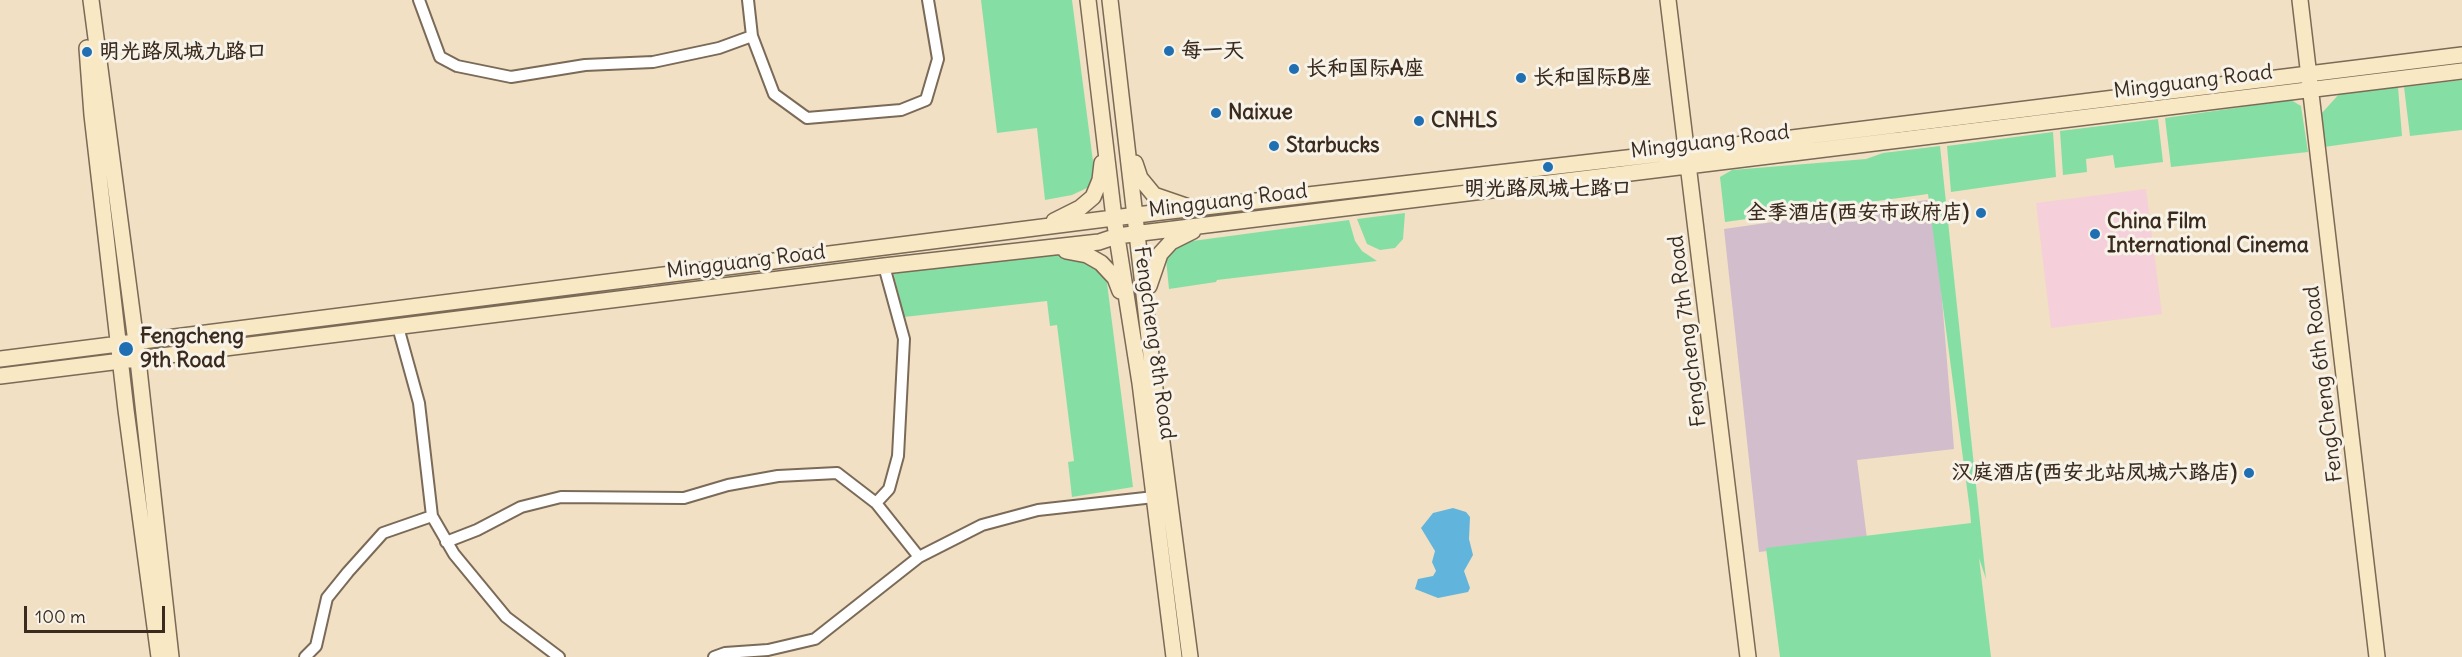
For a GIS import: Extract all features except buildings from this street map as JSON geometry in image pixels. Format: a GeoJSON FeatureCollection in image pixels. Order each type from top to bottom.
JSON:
{"type":"FeatureCollection","features":[{"type":"Feature","properties":{"kind":"main road"},"geometry":{"type":"LineString","coordinates":[[81,0],[120,361],[159,657]]}},
{"type":"Feature","properties":{"kind":"main road"},"geometry":{"type":"LineString","coordinates":[[91,0],[136,342],[171,657]]}},
{"type":"Feature","properties":{"kind":"main road","name":"Fengcheng 8th Road"},"geometry":{"type":"LineString","coordinates":[[1088,0],[1114,218],[1154,497],[1174,657]]}},
{"type":"Feature","properties":{"kind":"main road","name":"Fengcheng 8th Road"},"geometry":{"type":"LineString","coordinates":[[1110,0],[1190,657]]}},
{"type":"Feature","properties":{"kind":"main road","name":"Fengcheng 7th Road"},"geometry":{"type":"LineString","coordinates":[[1668,0],[1748,657]]}},
{"type":"Feature","properties":{"kind":"main road","name":"FengCheng 6th Road"},"geometry":{"type":"LineString","coordinates":[[2300,0],[2377,657]]}},
{"type":"Feature","properties":{"kind":"main road","name":"Mingguang Road"},"geometry":{"type":"LineString","coordinates":[[0,376],[884,266],[1099,242],[1117,236],[1688,158],[2310,81],[2462,55]]}},
{"type":"Feature","properties":{"kind":"main road","name":"Mingguang Road"},"geometry":{"type":"LineString","coordinates":[[2310,81],[2462,71]]}},
{"type":"Feature","properties":{"kind":"main road"},"geometry":{"type":"LineString","coordinates":[[1126,132],[1140,178],[1154,195],[1174,204],[1204,207]]}},
{"type":"Feature","properties":{"kind":"main road"},"geometry":{"type":"LineString","coordinates":[[1039,227],[1072,213],[1093,197],[1100,180],[1104,136]]}},
{"type":"Feature","properties":{"kind":"main road","name":"Mingguang Road"},"geometry":{"type":"LineString","coordinates":[[0,358],[1204,207],[1688,158]]}},
{"type":"Feature","properties":{"kind":"main road"},"geometry":{"type":"LineString","coordinates":[[1147,310],[1149,283],[1160,254],[1182,235],[1206,225]]}},
{"type":"Feature","properties":{"kind":"main road"},"geometry":{"type":"LineString","coordinates":[[1042,248],[1086,255],[1101,263],[1115,278],[1128,312]]}},
{"type":"Feature","properties":{"kind":"street"},"geometry":{"type":"LineString","coordinates":[[419,0],[440,57],[457,66],[511,77],[585,65],[653,62],[719,48],[752,36]]}},
{"type":"Feature","properties":{"kind":"street"},"geometry":{"type":"LineString","coordinates":[[748,0],[752,36],[774,94],[807,118],[901,110],[926,100],[938,59],[928,0]]}},
{"type":"Feature","properties":{"kind":"street"},"geometry":{"type":"LineString","coordinates":[[876,503],[889,489],[898,456],[904,339],[884,266]]}},
{"type":"Feature","properties":{"kind":"street"},"geometry":{"type":"LineString","coordinates":[[398,327],[418,403],[432,516],[446,542],[506,617],[559,657]]}},
{"type":"Feature","properties":{"kind":"street"},"geometry":{"type":"LineString","coordinates":[[446,542],[477,530],[521,507],[561,497],[684,498],[728,485],[778,476],[837,473],[876,503],[920,557]]}},
{"type":"Feature","properties":{"kind":"street"},"geometry":{"type":"LineString","coordinates":[[714,657],[725,653],[768,650],[815,639],[920,557],[982,525],[1038,510],[1154,497]]}},
{"type":"Feature","properties":{"kind":"street"},"geometry":{"type":"LineString","coordinates":[[305,657],[315,646],[327,598],[383,533],[432,516]]}},
{"type":"Feature","properties":{"kind":"shaded area"},"geometry":{"type":"Polygon","coordinates":[[[2146,189],[2162,314],[2051,328],[2036,203],[2146,189]]]}},
{"type":"Feature","properties":{"kind":"shaded area"},"geometry":{"type":"Polygon","coordinates":[[[1934,199],[1954,449],[1857,460],[1867,539],[1759,552],[1724,229],[1934,199]]]}},
{"type":"Feature","properties":{"kind":"green space"},"geometry":{"type":"Polygon","coordinates":[[[981,0],[1072,0],[1094,169],[1089,187],[1072,195],[1045,200],[1037,128],[997,133],[981,0]]]}},
{"type":"Feature","properties":{"kind":"green space"},"geometry":{"type":"Polygon","coordinates":[[[2462,80],[2462,130],[2410,136],[2404,87],[2462,80]]]}},
{"type":"Feature","properties":{"kind":"green space"},"geometry":{"type":"Polygon","coordinates":[[[2398,87],[2402,136],[2324,147],[2321,114],[2340,93],[2398,87]]]}},
{"type":"Feature","properties":{"kind":"green space"},"geometry":{"type":"Polygon","coordinates":[[[2291,100],[2301,106],[2308,152],[2171,167],[2165,118],[2291,100]]]}},
{"type":"Feature","properties":{"kind":"green space"},"geometry":{"type":"Polygon","coordinates":[[[2158,119],[2163,162],[2115,168],[2113,155],[2086,159],[2087,172],[2063,175],[2060,131],[2158,119]]]}},
{"type":"Feature","properties":{"kind":"green space"},"geometry":{"type":"Polygon","coordinates":[[[2053,132],[2056,177],[1951,192],[1947,146],[2053,132]]]}},
{"type":"Feature","properties":{"kind":"green space"},"geometry":{"type":"Polygon","coordinates":[[[1940,146],[1986,579],[1979,558],[1991,657],[1780,657],[1766,548],[1971,523],[1970,511],[1928,194],[1725,222],[1720,177],[1732,170],[1866,159],[1883,153],[1940,146]]]}},
{"type":"Feature","properties":{"kind":"green space"},"geometry":{"type":"Polygon","coordinates":[[[1405,213],[1403,239],[1395,248],[1380,250],[1367,244],[1357,219],[1405,213]]]}},
{"type":"Feature","properties":{"kind":"green space"},"geometry":{"type":"Polygon","coordinates":[[[1349,220],[1355,241],[1362,251],[1377,261],[1217,280],[1169,289],[1166,259],[1173,248],[1185,242],[1349,220]]]}},
{"type":"Feature","properties":{"kind":"green space"},"geometry":{"type":"Polygon","coordinates":[[[1069,249],[1101,261],[1107,283],[1133,487],[1072,497],[1068,462],[1074,461],[1057,325],[1050,326],[1047,301],[904,317],[893,271],[1069,249]]]}},
{"type":"Feature","properties":{"kind":"water"},"geometry":{"type":"Polygon","coordinates":[[[1453,508],[1466,512],[1470,517],[1469,539],[1473,555],[1464,571],[1470,588],[1468,592],[1438,598],[1415,589],[1418,579],[1433,576],[1436,571],[1432,562],[1435,551],[1421,528],[1433,513],[1453,508]]]}},
{"type":"Feature","properties":{"kind":"place","name":"每一天"},"geometry":{"type":"Point","coordinates":[1169,51]}},
{"type":"Feature","properties":{"kind":"place","name":"明光路凤城九路口"},"geometry":{"type":"Point","coordinates":[87,52]}},
{"type":"Feature","properties":{"kind":"place","name":"长和国际A座"},"geometry":{"type":"Point","coordinates":[1294,69]}},
{"type":"Feature","properties":{"kind":"place","name":"长和国际B座"},"geometry":{"type":"Point","coordinates":[1521,78]}},
{"type":"Feature","properties":{"kind":"place","name":"Naixue"},"geometry":{"type":"Point","coordinates":[1216,113]}},
{"type":"Feature","properties":{"kind":"place","name":"CNHLS"},"geometry":{"type":"Point","coordinates":[1419,121]}},
{"type":"Feature","properties":{"kind":"place","name":"Starbucks"},"geometry":{"type":"Point","coordinates":[1274,146]}},
{"type":"Feature","properties":{"kind":"place","name":"明光路凤城七路口"},"geometry":{"type":"Point","coordinates":[1548,167]}},
{"type":"Feature","properties":{"kind":"place","name":"全季酒店(西安市政府店)"},"geometry":{"type":"Point","coordinates":[1981,213]}},
{"type":"Feature","properties":{"kind":"place","name":"China Film International Cinema"},"geometry":{"type":"Point","coordinates":[2095,234]}},
{"type":"Feature","properties":{"kind":"place","name":"Fengcheng 9th Road"},"geometry":{"type":"Point","coordinates":[126,349]}},
{"type":"Feature","properties":{"kind":"place","name":"汉庭酒店(西安北站凤城六路店)"},"geometry":{"type":"Point","coordinates":[2249,473]}}]}
